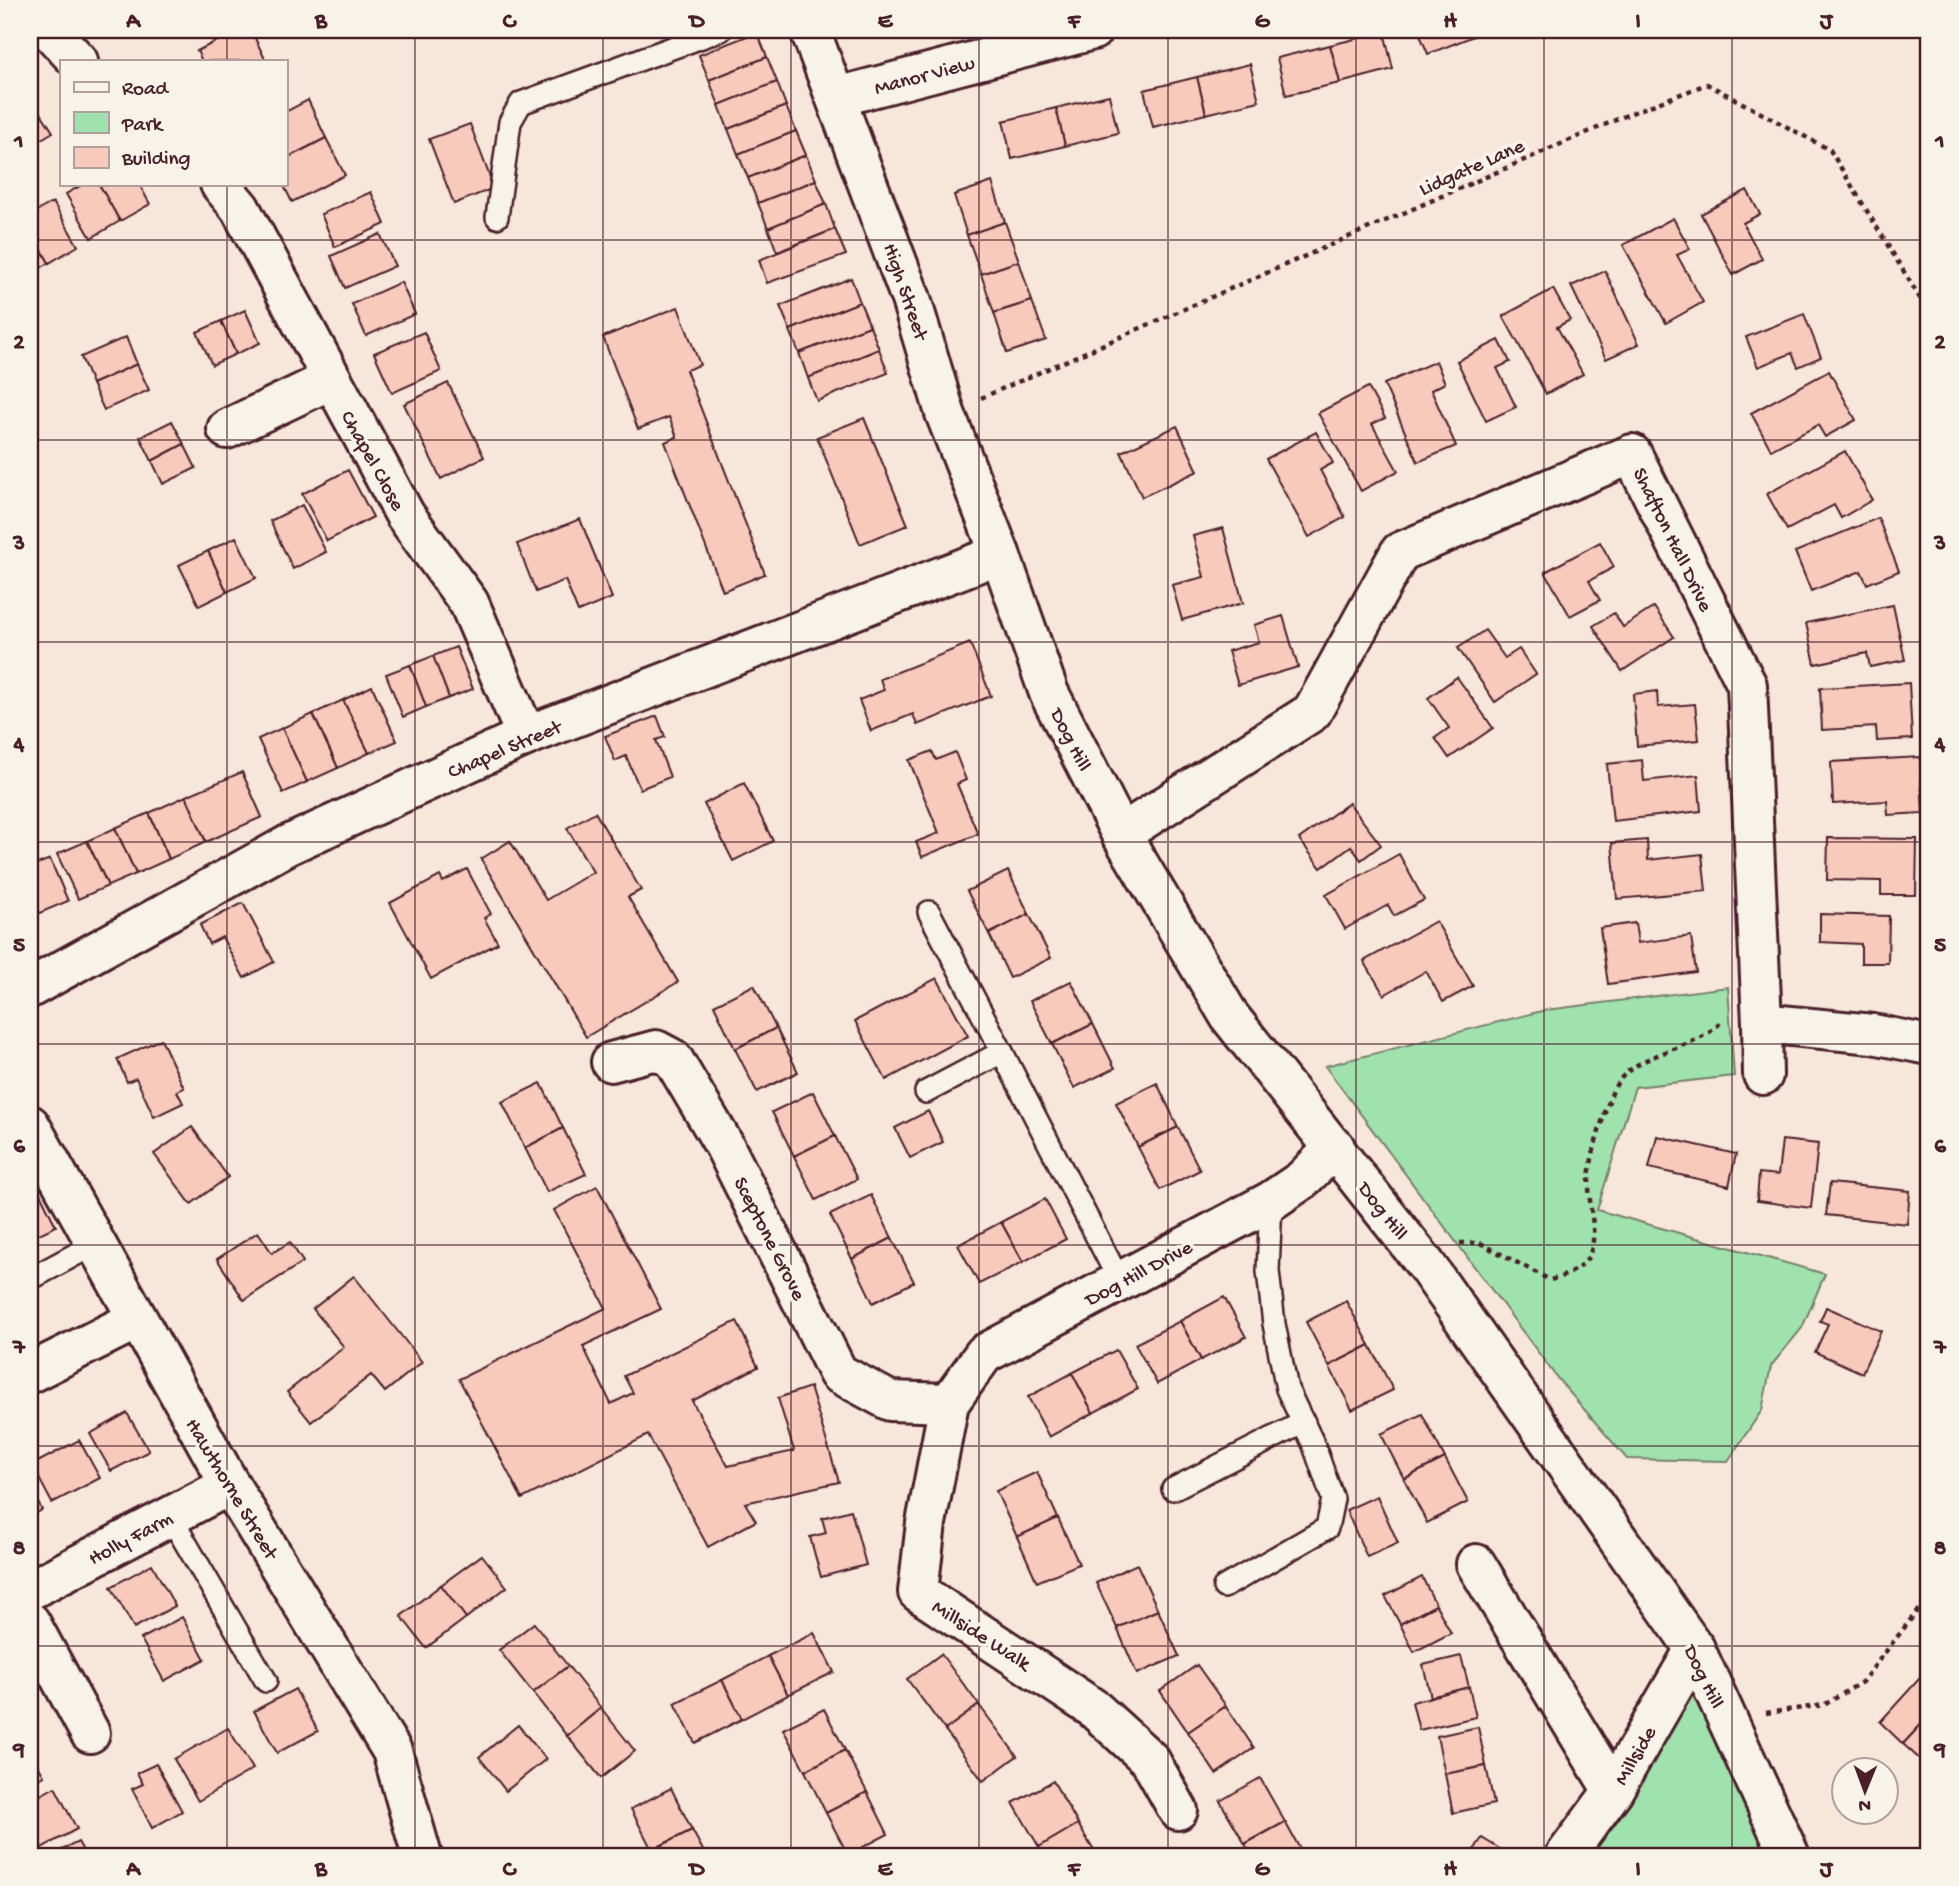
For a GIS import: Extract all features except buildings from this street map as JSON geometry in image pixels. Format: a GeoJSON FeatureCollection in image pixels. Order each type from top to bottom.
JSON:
{"type":"FeatureCollection","features":[{"type":"Feature","properties":{"kind":"street"},"geometry":{"type":"LineString","coordinates":[[49,30],[77,60]]}},
{"type":"Feature","properties":{"kind":"street","name":"High Street"},"geometry":{"type":"LineString","coordinates":[[810,30],[911,299],[945,413],[1000,554]]}},
{"type":"Feature","properties":{"kind":"street","name":"Manor View"},"geometry":{"type":"LineString","coordinates":[[837,97],[1093,30]]}},
{"type":"Feature","properties":{"kind":"street","name":"Chapel Close"},"geometry":{"type":"LineString","coordinates":[[222,186],[240,208],[330,380],[405,515],[469,603],[526,736]]}},
{"type":"Feature","properties":{"kind":"street"},"geometry":{"type":"LineString","coordinates":[[227,429],[330,380]]}},
{"type":"Feature","properties":{"kind":"street","name":"Shafton Hall Drive"},"geometry":{"type":"LineString","coordinates":[[1121,834],[1312,712],[1400,552],[1632,454],[1746,685],[1763,1075]]}},
{"type":"Feature","properties":{"kind":"street","name":"Chapel Street"},"geometry":{"type":"LineString","coordinates":[[30,988],[288,845],[526,736],[1000,554]]}},
{"type":"Feature","properties":{"kind":"street","name":"Dog Hill"},"geometry":{"type":"LineString","coordinates":[[1000,554],[1049,693],[1121,834],[1230,1017],[1426,1265],[1695,1649],[1790,1856]]}},
{"type":"Feature","properties":{"kind":"street"},"geometry":{"type":"LineString","coordinates":[[1762,1023],[1873,1034],[1929,1045]]}},
{"type":"Feature","properties":{"kind":"street","name":"Sceptone Grove"},"geometry":{"type":"LineString","coordinates":[[611,1062],[656,1050],[673,1059],[724,1145],[838,1373],[890,1401],[949,1403]]}},
{"type":"Feature","properties":{"kind":"street","name":"Hawthorne Street"},"geometry":{"type":"LineString","coordinates":[[30,1125],[230,1485],[392,1751],[422,1856]]}},
{"type":"Feature","properties":{"kind":"street","name":"Dog Hill Drive"},"geometry":{"type":"LineString","coordinates":[[949,1403],[984,1354],[1271,1201],[1302,1180],[1335,1147]]}},
{"type":"Feature","properties":{"kind":"street"},"geometry":{"type":"LineString","coordinates":[[30,1373],[136,1320]]}},
{"type":"Feature","properties":{"kind":"street","name":"Millside Walk"},"geometry":{"type":"LineString","coordinates":[[949,1403],[926,1523],[918,1592],[1093,1708],[1150,1760],[1178,1810]]}},
{"type":"Feature","properties":{"kind":"street","name":"Holly Farm"},"geometry":{"type":"LineString","coordinates":[[30,1590],[230,1485]]}},
{"type":"Feature","properties":{"kind":"street"},"geometry":{"type":"LineString","coordinates":[[1476,1564],[1613,1791]]}},
{"type":"Feature","properties":{"kind":"street"},"geometry":{"type":"LineString","coordinates":[[30,1622],[90,1733]]}},
{"type":"Feature","properties":{"kind":"street","name":"Millside"},"geometry":{"type":"LineString","coordinates":[[1565,1856],[1613,1791],[1695,1649]]}},
{"type":"Feature","properties":{"kind":"lane"},"geometry":{"type":"LineString","coordinates":[[497,217],[510,122],[521,103],[721,30]]}},
{"type":"Feature","properties":{"kind":"lane"},"geometry":{"type":"LineString","coordinates":[[929,912],[1120,1282]]}},
{"type":"Feature","properties":{"kind":"lane"},"geometry":{"type":"LineString","coordinates":[[926,1092],[1002,1052]]}},
{"type":"Feature","properties":{"kind":"lane"},"geometry":{"type":"LineString","coordinates":[[1224,1587],[1327,1528],[1333,1499],[1304,1422],[1287,1389],[1274,1324],[1268,1271],[1271,1201]]}},
{"type":"Feature","properties":{"kind":"lane"},"geometry":{"type":"LineString","coordinates":[[30,1279],[95,1244]]}},
{"type":"Feature","properties":{"kind":"lane"},"geometry":{"type":"LineString","coordinates":[[1173,1489],[1304,1422]]}},
{"type":"Feature","properties":{"kind":"lane"},"geometry":{"type":"LineString","coordinates":[[170,1516],[266,1681]]}},
{"type":"Feature","properties":{"kind":"path","name":"Lidgate Lane"},"geometry":{"type":"LineString","coordinates":[[945,413],[1622,117],[1707,84],[1830,150],[1929,313]]}},
{"type":"Feature","properties":{"kind":"path"},"geometry":{"type":"LineString","coordinates":[[1426,1265],[1450,1247],[1467,1241],[1497,1250],[1550,1280],[1580,1268],[1591,1251],[1595,1228],[1589,1172],[1614,1089],[1625,1073],[1706,1035],[1717,1026],[1759,969]]}},
{"type":"Feature","properties":{"kind":"path"},"geometry":{"type":"LineString","coordinates":[[1726,1718],[1824,1705],[1862,1682],[1929,1596]]}},
{"type":"Feature","properties":{"kind":"green space"},"geometry":{"type":"Polygon","coordinates":[[[1728,987],[1734,1076],[1635,1087],[1597,1210],[1825,1274],[1802,1328],[1771,1366],[1762,1410],[1728,1461],[1627,1459],[1558,1379],[1325,1066],[1546,1010],[1728,987]]]}},
{"type":"Feature","properties":{"kind":"green space"},"geometry":{"type":"Polygon","coordinates":[[[1695,1649],[1790,1856],[1559,1856],[1695,1649]]]}}]}
